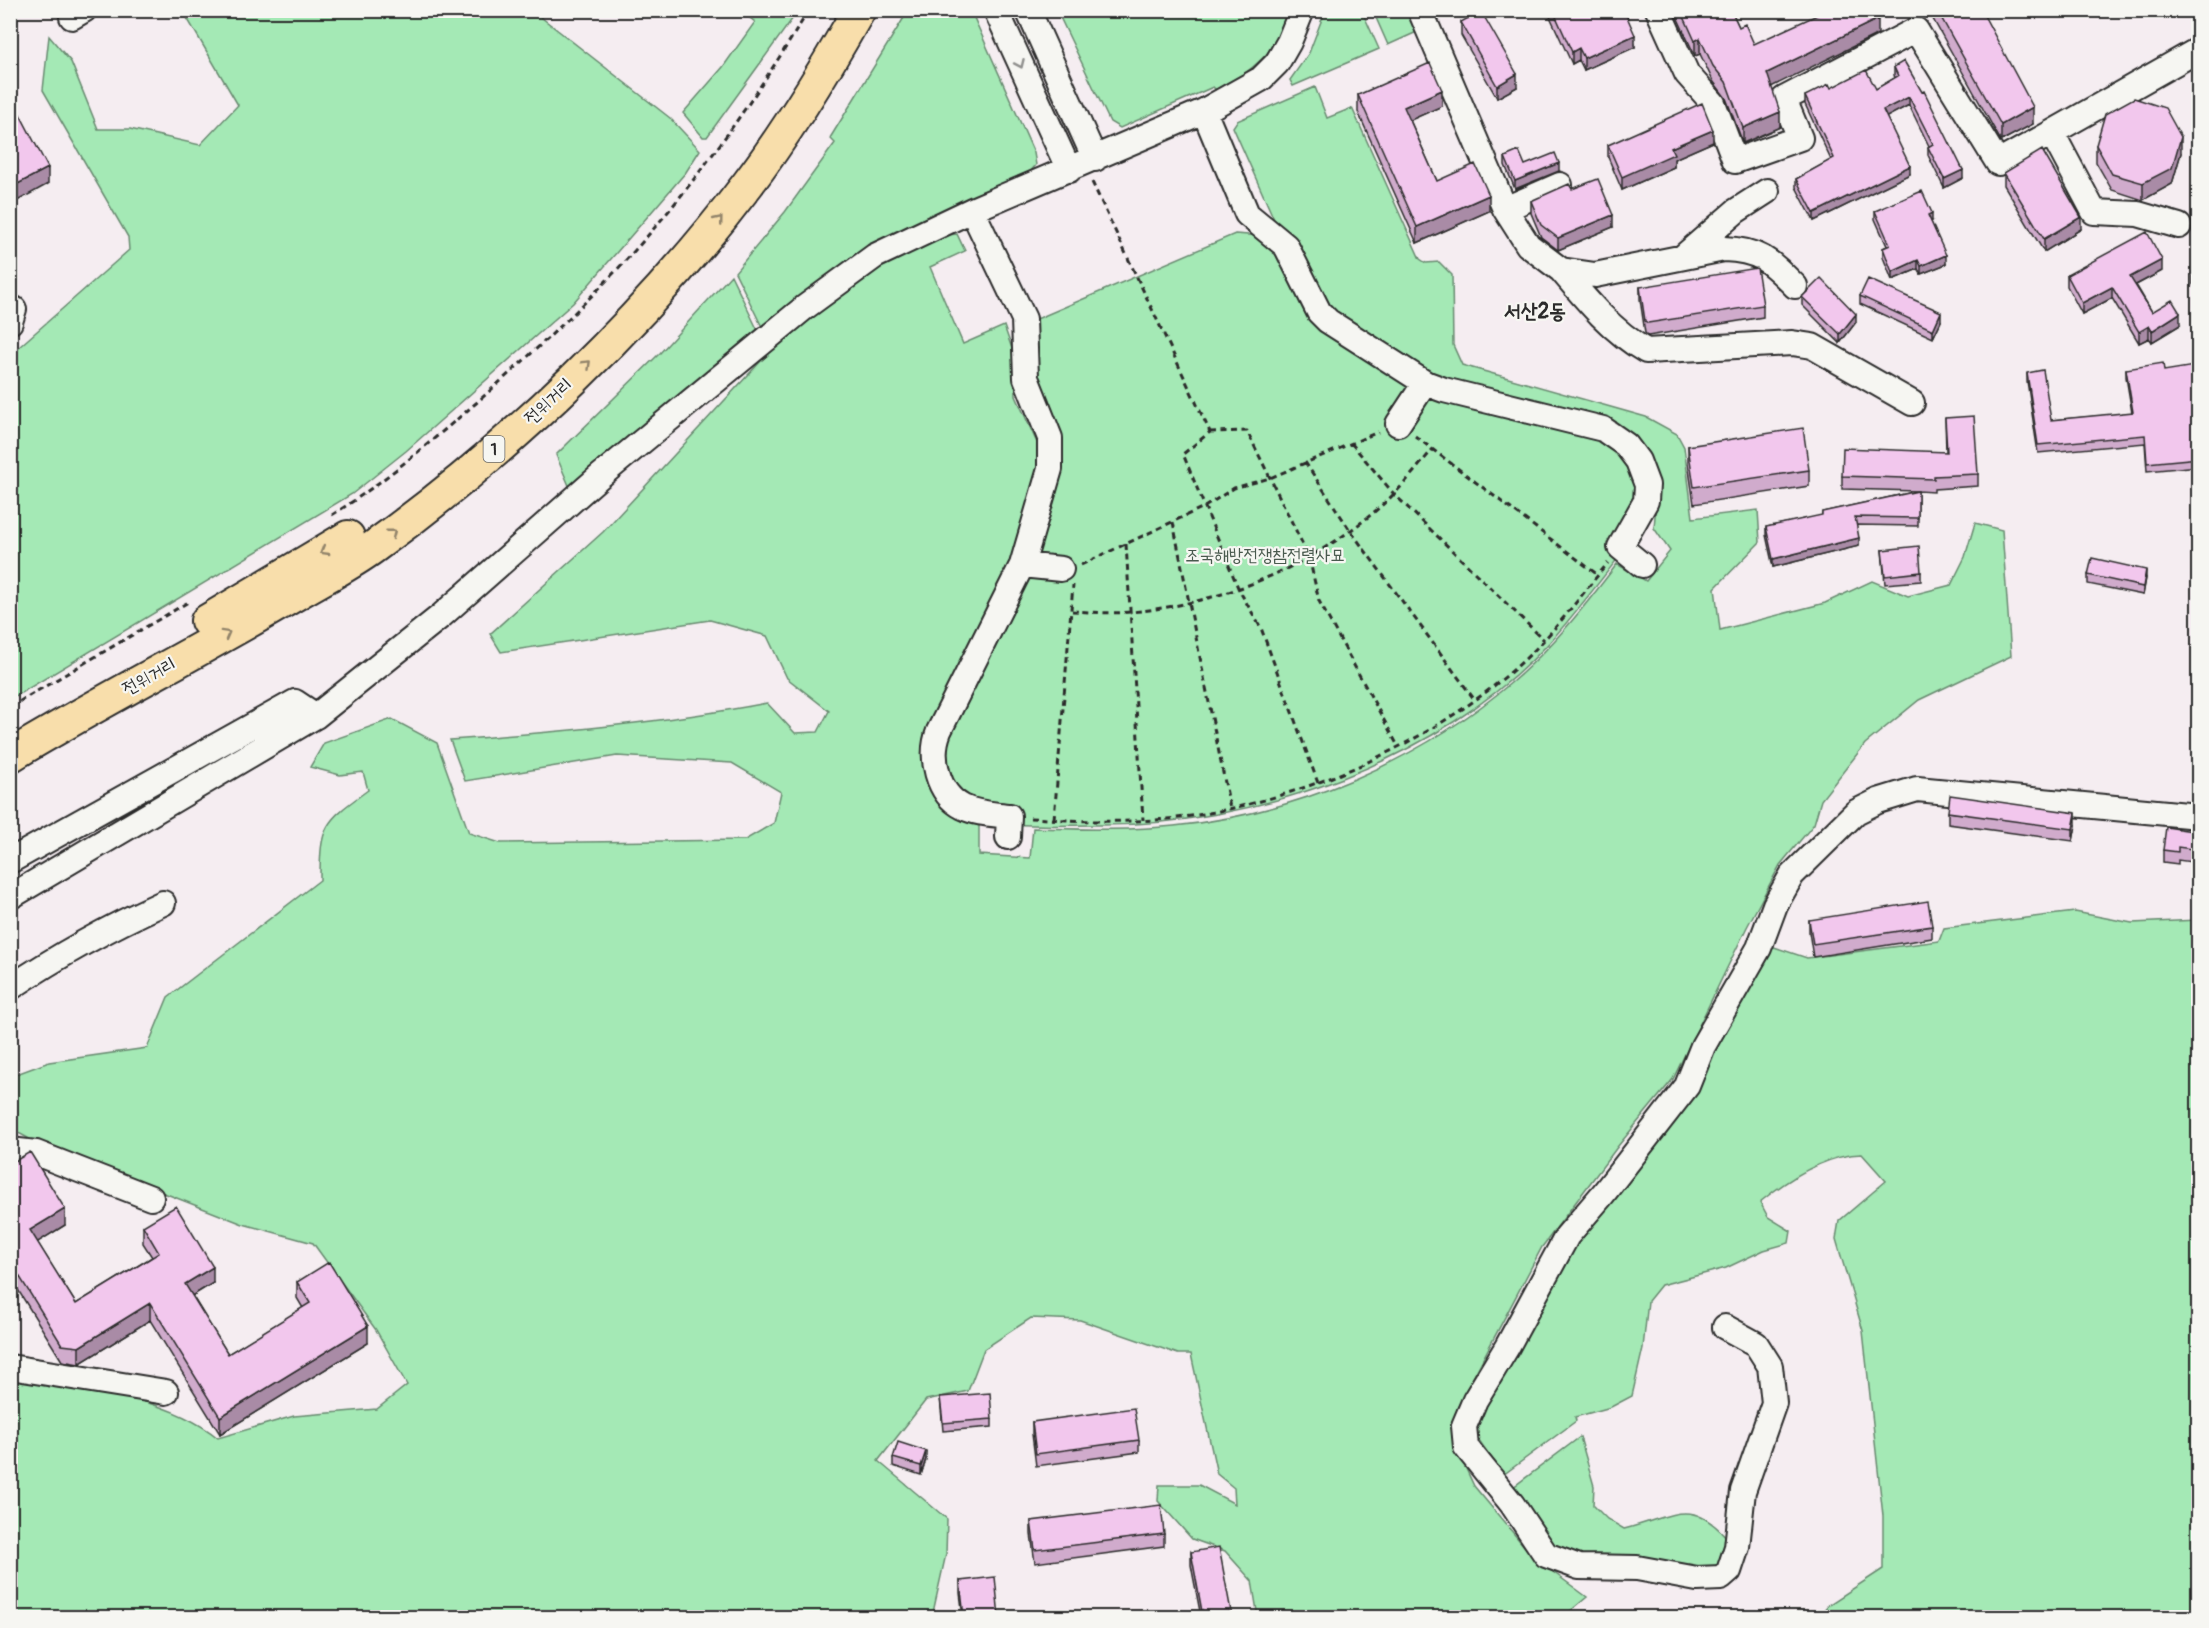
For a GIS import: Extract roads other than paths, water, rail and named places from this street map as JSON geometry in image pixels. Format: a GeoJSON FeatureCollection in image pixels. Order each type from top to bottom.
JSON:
{"type":"FeatureCollection","features":[{"type":"Feature","properties":{"kind":"main road","name":"전위거리"},"geometry":{"type":"LineString","coordinates":[[10,738],[363,528],[442,467],[530,390],[616,308],[682,233],[759,132],[797,76],[835,10]]}},
{"type":"Feature","properties":{"kind":"main road","name":"전위거리"},"geometry":{"type":"LineString","coordinates":[[10,756],[78,715],[263,613],[374,547],[452,486],[535,414],[628,324],[690,255],[748,184],[817,83],[860,10]]}},
{"type":"Feature","properties":{"kind":"street"},"geometry":{"type":"LineString","coordinates":[[996,10],[1082,164]]}},
{"type":"Feature","properties":{"kind":"street"},"geometry":{"type":"LineString","coordinates":[[1028,10],[1082,164]]}},
{"type":"Feature","properties":{"kind":"street"},"geometry":{"type":"LineString","coordinates":[[10,897],[316,716],[441,616],[599,477],[804,308],[875,256],[972,210],[1204,111],[1261,79],[1277,63],[1289,42],[1302,10]]}},
{"type":"Feature","properties":{"kind":"street"},"geometry":{"type":"LineString","coordinates":[[1420,10],[1505,209],[1528,245],[1561,270],[1594,309],[1629,341],[1647,351],[1792,343],[1812,346],[1912,403]]}},
{"type":"Feature","properties":{"kind":"street"},"geometry":{"type":"LineString","coordinates":[[1658,10],[1687,74],[1713,103],[1735,161],[1800,138],[1784,99],[1916,30],[1998,163],[2199,50]]}},
{"type":"Feature","properties":{"kind":"street"},"geometry":{"type":"LineString","coordinates":[[1204,111],[1247,214],[1286,246],[1318,312],[1328,321],[1425,383],[1444,390],[1595,427],[1615,435],[1638,461],[1647,485],[1646,501],[1620,547],[1642,565]]}},
{"type":"Feature","properties":{"kind":"street"},"geometry":{"type":"LineString","coordinates":[[2052,133],[2094,212],[2138,214],[2179,226]]}},
{"type":"Feature","properties":{"kind":"street"},"geometry":{"type":"LineString","coordinates":[[1505,209],[1560,185]]}},
{"type":"Feature","properties":{"kind":"street"},"geometry":{"type":"LineString","coordinates":[[1684,256],[1736,211],[1767,191]]}},
{"type":"Feature","properties":{"kind":"street"},"geometry":{"type":"LineString","coordinates":[[972,210],[1024,320],[1026,378],[1050,438],[1050,469],[1022,565],[939,731],[934,749],[939,778],[952,800],[1009,827]]}},
{"type":"Feature","properties":{"kind":"street"},"geometry":{"type":"LineString","coordinates":[[1561,270],[1595,275],[1724,249],[1744,250],[1769,260],[1796,286]]}},
{"type":"Feature","properties":{"kind":"street"},"geometry":{"type":"LineString","coordinates":[[1398,424],[1425,383]]}},
{"type":"Feature","properties":{"kind":"street"},"geometry":{"type":"LineString","coordinates":[[1022,565],[1068,569]]}},
{"type":"Feature","properties":{"kind":"street"},"geometry":{"type":"LineString","coordinates":[[10,861],[295,702],[316,716]]}},
{"type":"Feature","properties":{"kind":"street"},"geometry":{"type":"LineString","coordinates":[[1725,1327],[1756,1344],[1770,1366],[1774,1403],[1743,1491],[1737,1547],[1729,1571],[1721,1578],[1697,1579],[1637,1568],[1579,1567],[1546,1555],[1512,1504],[1466,1447],[1464,1426],[1475,1400],[1507,1347],[1567,1236],[1603,1194],[1687,1086],[1703,1046],[1759,948],[1775,905],[1792,875],[1856,812],[1878,801],[1917,789],[2199,816]]}},
{"type":"Feature","properties":{"kind":"street"},"geometry":{"type":"LineString","coordinates":[[10,988],[40,968],[108,930],[163,903]]}},
{"type":"Feature","properties":{"kind":"street"},"geometry":{"type":"LineString","coordinates":[[10,1150],[36,1153],[151,1198]]}},
{"type":"Feature","properties":{"kind":"street"},"geometry":{"type":"LineString","coordinates":[[10,1367],[166,1392]]}},
{"type":"Feature","properties":{"kind":"district","name":"서산2동"},"geometry":{"type":"Point","coordinates":[1535,311]}},
{"type":"Feature","properties":{"kind":"park label","name":"조국해방전쟁참전렬사묘"},"geometry":{"type":"Point","coordinates":[1265,555]}}]}
